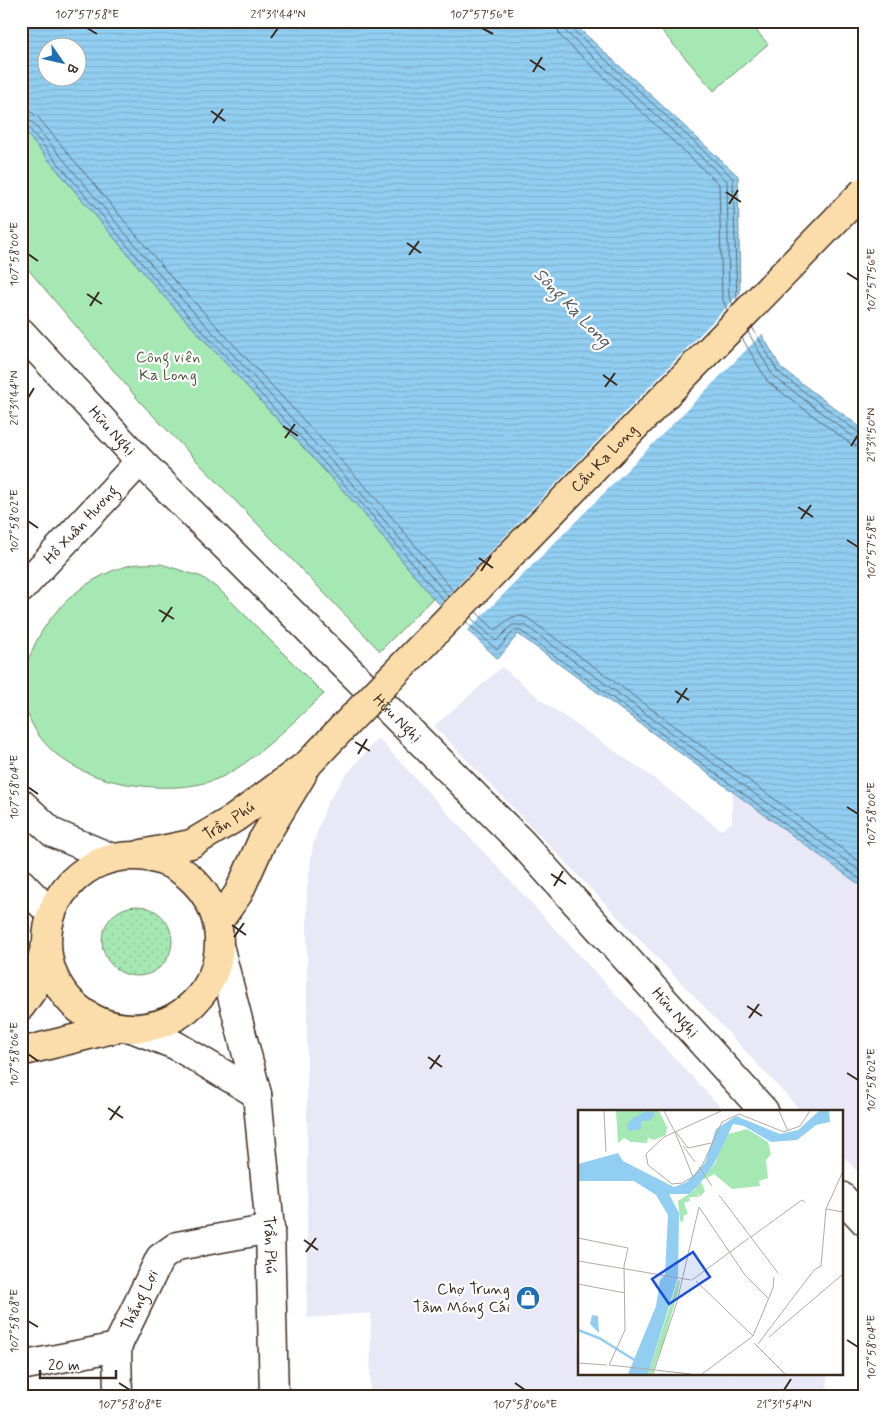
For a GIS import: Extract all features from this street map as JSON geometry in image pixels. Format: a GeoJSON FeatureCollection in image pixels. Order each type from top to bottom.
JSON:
{"type":"FeatureCollection","features":[{"type":"Feature","properties":{"kind":"main road","name":"Cầu Ka Long"},"geometry":{"type":"LineString","coordinates":[[345,725],[864,191]]}},
{"type":"Feature","properties":{"kind":"main road","name":"Trần Phú"},"geometry":{"type":"LineString","coordinates":[[124,856],[191,844],[235,818],[309,763],[345,725]]}},
{"type":"Feature","properties":{"kind":"main road","name":"Trần Phú"},"geometry":{"type":"LineString","coordinates":[[218,922],[238,894],[262,840],[309,763]]}},
{"type":"Feature","properties":{"kind":"main road"},"geometry":{"type":"LineString","coordinates":[[21,1006],[33,989],[46,944],[51,914],[65,889],[86,869],[124,856],[163,860],[188,874],[207,896],[218,922],[220,950],[214,974],[201,997],[182,1014],[160,1025],[126,1029],[21,1052]]}},
{"type":"Feature","properties":{"kind":"main road"},"geometry":{"type":"LineString","coordinates":[[46,944],[51,973],[66,999],[89,1018],[126,1029]]}},
{"type":"Feature","properties":{"kind":"street","name":"Hữu Nghị"},"geometry":{"type":"LineString","coordinates":[[21,332],[140,461],[521,842],[763,1110]]}},
{"type":"Feature","properties":{"kind":"street","name":"Hồ Xuân Hương"},"geometry":{"type":"LineString","coordinates":[[21,589],[140,461]]}},
{"type":"Feature","properties":{"kind":"street"},"geometry":{"type":"LineString","coordinates":[[21,803],[53,832],[124,856]]}},
{"type":"Feature","properties":{"kind":"street"},"geometry":{"type":"LineString","coordinates":[[21,883],[51,914]]}},
{"type":"Feature","properties":{"kind":"street","name":"Trần Phú"},"geometry":{"type":"LineString","coordinates":[[220,950],[257,1094],[270,1230],[274,1396]]}},
{"type":"Feature","properties":{"kind":"street"},"geometry":{"type":"LineString","coordinates":[[126,1029],[175,1045],[257,1094]]}},
{"type":"Feature","properties":{"kind":"street"},"geometry":{"type":"LineString","coordinates":[[842,1197],[864,1221]]}},
{"type":"Feature","properties":{"kind":"street","name":"Thắng Lợi"},"geometry":{"type":"LineString","coordinates":[[118,1396],[117,1347],[160,1258],[178,1246],[270,1230]]}},
{"type":"Feature","properties":{"kind":"street"},"geometry":{"type":"LineString","coordinates":[[21,1366],[117,1347]]}},
{"type":"Feature","properties":{"kind":"shaded area"},"geometry":{"type":"Polygon","coordinates":[[[502,667],[545,703],[648,774],[721,830],[732,822],[732,791],[864,888],[864,1168],[858,1172],[842,1155],[842,1110],[800,1110],[694,996],[434,726],[502,667]]]}},
{"type":"Feature","properties":{"kind":"shaded area"},"geometry":{"type":"Polygon","coordinates":[[[378,738],[723,1110],[578,1110],[578,1374],[827,1374],[828,1396],[370,1396],[371,1313],[307,1318],[307,889],[313,844],[327,803],[345,776],[378,738]]]}},
{"type":"Feature","properties":{"kind":"green space"},"geometry":{"type":"Polygon","coordinates":[[[653,21],[748,21],[768,44],[714,91],[653,21]]]}},
{"type":"Feature","properties":{"kind":"green space","name":"Công viên Ka Long"},"geometry":{"type":"Polygon","coordinates":[[[21,127],[158,290],[360,509],[433,598],[380,651],[141,403],[21,261],[21,127]]]}},
{"type":"Feature","properties":{"kind":"green space"},"geometry":{"type":"Polygon","coordinates":[[[135,564],[161,564],[202,577],[220,590],[324,694],[276,738],[237,769],[214,780],[191,786],[156,787],[134,785],[116,782],[82,771],[67,762],[41,739],[32,724],[22,694],[22,684],[29,657],[49,621],[62,606],[94,580],[112,571],[135,564]]]}},
{"type":"Feature","properties":{"kind":"green space"},"geometry":{"type":"Polygon","coordinates":[[[130,906],[144,906],[157,911],[167,921],[172,934],[172,948],[167,961],[157,971],[144,976],[130,976],[117,971],[107,961],[102,948],[102,934],[107,921],[117,911],[130,906]]]}},
{"type":"Feature","properties":{"kind":"water","name":"Sông Ka Long"},"geometry":{"type":"Polygon","coordinates":[[[21,21],[571,21],[738,176],[740,296],[781,368],[864,430],[864,888],[518,634],[498,659],[433,598],[360,509],[158,290],[21,127],[21,21]]]}},
{"type":"Feature","properties":{"kind":"pier"},"geometry":{"type":"Polygon","coordinates":[[[743,290],[743,295],[764,332],[466,632],[438,606],[743,290]]]}},
{"type":"Feature","properties":{"kind":"place","name":"Chợ Trung Tâm Móng Cái"},"geometry":{"type":"Point","coordinates":[528,1298]}}]}
